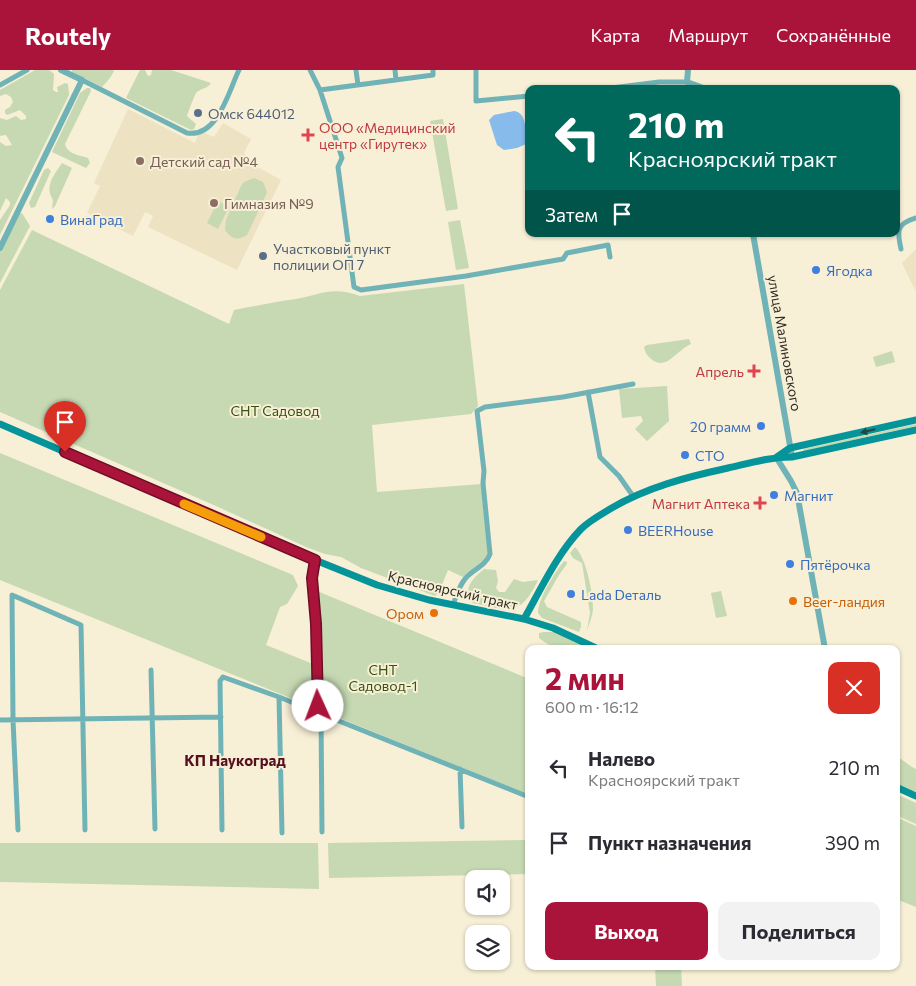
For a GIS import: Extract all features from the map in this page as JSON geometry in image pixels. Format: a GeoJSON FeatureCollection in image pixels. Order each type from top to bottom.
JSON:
{"type":"FeatureCollection","features":[{"type":"Feature","properties":{"kind":"main road"},"geometry":{"type":"LineString","coordinates":[[777,457],[790,448],[916,420]]}},
{"type":"Feature","properties":{"kind":"main road","name":"Красноярский тракт"},"geometry":{"type":"LineString","coordinates":[[0,424],[315,560],[393,590],[524,619],[553,628],[589,645]]}},
{"type":"Feature","properties":{"kind":"main road"},"geometry":{"type":"LineString","coordinates":[[524,619],[562,555],[582,528],[596,517],[633,496],[683,478],[777,457],[792,457],[916,430]]}},
{"type":"Feature","properties":{"kind":"main road"},"geometry":{"type":"LineString","coordinates":[[900,789],[916,796]]}},
{"type":"Feature","properties":{"kind":"street"},"geometry":{"type":"LineString","coordinates":[[0,85],[27,70]]}},
{"type":"Feature","properties":{"kind":"street"},"geometry":{"type":"LineString","coordinates":[[61,70],[193,134],[202,131],[219,116],[239,70]]}},
{"type":"Feature","properties":{"kind":"street"},"geometry":{"type":"LineString","coordinates":[[310,70],[320,90],[342,158],[338,168],[354,287],[362,290],[466,276],[563,258],[567,253],[608,245],[610,257]]}},
{"type":"Feature","properties":{"kind":"street"},"geometry":{"type":"LineString","coordinates":[[356,70],[358,85]]}},
{"type":"Feature","properties":{"kind":"street"},"geometry":{"type":"LineString","coordinates":[[395,70],[396,80]]}},
{"type":"Feature","properties":{"kind":"street"},"geometry":{"type":"LineString","coordinates":[[476,70],[476,101],[525,96]]}},
{"type":"Feature","properties":{"kind":"street"},"geometry":{"type":"LineString","coordinates":[[687,82],[688,70]]}},
{"type":"Feature","properties":{"kind":"street"},"geometry":{"type":"LineString","coordinates":[[320,90],[433,73]]}},
{"type":"Feature","properties":{"kind":"street"},"geometry":{"type":"LineString","coordinates":[[0,248],[82,80]]}},
{"type":"Feature","properties":{"kind":"street"},"geometry":{"type":"LineString","coordinates":[[635,85],[659,82],[687,82],[695,85]]}},
{"type":"Feature","properties":{"kind":"street"},"geometry":{"type":"LineString","coordinates":[[900,227],[904,223],[916,218]]}},
{"type":"Feature","properties":{"kind":"street","name":"улица Малиновского"},"geometry":{"type":"LineString","coordinates":[[753,237],[792,457]]}},
{"type":"Feature","properties":{"kind":"street"},"geometry":{"type":"LineString","coordinates":[[898,237],[901,249]]}},
{"type":"Feature","properties":{"kind":"street"},"geometry":{"type":"LineString","coordinates":[[453,604],[465,579],[477,570],[490,554],[483,483],[484,471],[477,411],[485,407],[633,384]]}},
{"type":"Feature","properties":{"kind":"street"},"geometry":{"type":"LineString","coordinates":[[588,392],[600,457],[633,496]]}},
{"type":"Feature","properties":{"kind":"street"},"geometry":{"type":"LineString","coordinates":[[777,457],[796,493],[824,645]]}},
{"type":"Feature","properties":{"kind":"street"},"geometry":{"type":"LineString","coordinates":[[315,560],[312,578],[316,624],[318,706]]}},
{"type":"Feature","properties":{"kind":"street"},"geometry":{"type":"LineString","coordinates":[[18,830],[13,720],[12,595],[81,625],[85,830]]}},
{"type":"Feature","properties":{"kind":"street"},"geometry":{"type":"LineString","coordinates":[[151,670],[155,829]]}},
{"type":"Feature","properties":{"kind":"street"},"geometry":{"type":"LineString","coordinates":[[222,830],[220,682],[223,677],[279,697],[525,795]]}},
{"type":"Feature","properties":{"kind":"street"},"geometry":{"type":"LineString","coordinates":[[279,697],[282,833]]}},
{"type":"Feature","properties":{"kind":"street"},"geometry":{"type":"LineString","coordinates":[[321,714],[322,832]]}},
{"type":"Feature","properties":{"kind":"street"},"geometry":{"type":"LineString","coordinates":[[0,720],[221,717]]}},
{"type":"Feature","properties":{"kind":"street"},"geometry":{"type":"LineString","coordinates":[[460,769],[462,827]]}},
{"type":"Feature","properties":{"kind":"shaded area","name":"Гимназия №9"},"geometry":{"type":"Polygon","coordinates":[[[128,109],[195,143],[198,135],[204,133],[214,137],[223,123],[251,139],[244,153],[252,164],[281,180],[237,270],[148,227],[153,216],[145,212],[133,236],[87,213],[100,186],[94,183],[128,109]]]}},
{"type":"Feature","properties":{"kind":"shaded area"},"geometry":{"type":"Polygon","coordinates":[[[916,249],[916,292],[902,263],[916,249]]]}},
{"type":"Feature","properties":{"kind":"green space"},"geometry":{"type":"Polygon","coordinates":[[[35,70],[49,70],[54,74],[53,90],[58,92],[57,87],[65,83],[68,84],[69,95],[0,235],[0,220],[10,202],[6,198],[0,211],[0,142],[6,146],[12,145],[6,135],[0,136],[0,118],[7,120],[16,116],[21,120],[26,119],[26,116],[20,110],[7,115],[5,113],[5,110],[13,102],[11,97],[6,94],[0,96],[0,90],[35,70]]]}},
{"type":"Feature","properties":{"kind":"green space"},"geometry":{"type":"Polygon","coordinates":[[[72,70],[114,71],[102,87],[72,72],[72,70]]]}},
{"type":"Feature","properties":{"kind":"green space"},"geometry":{"type":"Polygon","coordinates":[[[140,70],[145,70],[148,76],[151,75],[152,70],[171,70],[211,83],[197,92],[190,107],[187,116],[196,124],[194,129],[191,130],[126,98],[140,70]]]}},
{"type":"Feature","properties":{"kind":"green space"},"geometry":{"type":"Polygon","coordinates":[[[90,88],[91,91],[65,144],[71,152],[88,158],[90,163],[86,168],[52,152],[80,93],[90,88]]]}},
{"type":"Feature","properties":{"kind":"green space"},"geometry":{"type":"Polygon","coordinates":[[[443,119],[458,209],[446,211],[430,121],[443,119]]]}},
{"type":"Feature","properties":{"kind":"green space"},"geometry":{"type":"Polygon","coordinates":[[[62,163],[72,168],[52,209],[53,200],[49,190],[50,185],[53,176],[62,163]]]}},
{"type":"Feature","properties":{"kind":"green space"},"geometry":{"type":"Polygon","coordinates":[[[48,168],[51,171],[35,207],[31,208],[29,203],[44,170],[48,168]]]}},
{"type":"Feature","properties":{"kind":"green space"},"geometry":{"type":"Polygon","coordinates":[[[254,178],[263,182],[267,192],[247,235],[235,238],[225,230],[226,220],[241,186],[244,182],[254,178]]]}},
{"type":"Feature","properties":{"kind":"green space"},"geometry":{"type":"Polygon","coordinates":[[[218,201],[229,207],[218,229],[207,223],[218,201]]]}},
{"type":"Feature","properties":{"kind":"green space"},"geometry":{"type":"Polygon","coordinates":[[[22,213],[30,226],[0,283],[0,252],[18,214],[22,213]]]}},
{"type":"Feature","properties":{"kind":"green space"},"geometry":{"type":"Polygon","coordinates":[[[460,220],[469,268],[456,270],[448,222],[460,220]]]}},
{"type":"Feature","properties":{"kind":"green space","name":"СНТ Садовод"},"geometry":{"type":"Polygon","coordinates":[[[32,230],[229,324],[234,310],[327,292],[334,291],[360,296],[464,284],[478,406],[471,414],[372,425],[377,492],[481,484],[488,555],[477,568],[463,577],[448,570],[439,592],[435,596],[361,568],[341,557],[325,554],[306,547],[0,412],[0,290],[32,230]]]}},
{"type":"Feature","properties":{"kind":"green space"},"geometry":{"type":"Polygon","coordinates":[[[689,339],[691,344],[671,359],[661,363],[650,358],[644,347],[647,345],[689,339]]]}},
{"type":"Feature","properties":{"kind":"green space"},"geometry":{"type":"Polygon","coordinates":[[[892,351],[895,362],[876,367],[873,357],[892,351]]]}},
{"type":"Feature","properties":{"kind":"green space"},"geometry":{"type":"Polygon","coordinates":[[[667,386],[669,421],[647,441],[635,429],[643,421],[641,416],[622,418],[619,389],[667,386]]]}},
{"type":"Feature","properties":{"kind":"green space"},"geometry":{"type":"Polygon","coordinates":[[[916,424],[916,426],[804,451],[803,449],[916,424]]]}},
{"type":"Feature","properties":{"kind":"green space","name":"СНТ Садовод-1"},"geometry":{"type":"Polygon","coordinates":[[[0,453],[293,575],[298,586],[287,604],[280,607],[266,645],[318,666],[317,591],[525,677],[525,793],[0,580],[0,453]]]}},
{"type":"Feature","properties":{"kind":"green space"},"geometry":{"type":"Polygon","coordinates":[[[575,547],[586,567],[593,601],[592,617],[587,631],[590,613],[582,563],[573,558],[570,553],[575,547]]]}},
{"type":"Feature","properties":{"kind":"green space"},"geometry":{"type":"Polygon","coordinates":[[[564,561],[567,564],[544,601],[547,607],[581,622],[579,632],[542,618],[538,613],[544,593],[564,561]]]}},
{"type":"Feature","properties":{"kind":"green space"},"geometry":{"type":"Polygon","coordinates":[[[484,569],[496,570],[498,581],[496,588],[499,592],[505,592],[514,579],[523,582],[538,580],[532,592],[519,606],[504,609],[472,603],[468,593],[470,584],[484,569]]]}},
{"type":"Feature","properties":{"kind":"green space"},"geometry":{"type":"Polygon","coordinates":[[[721,591],[727,616],[716,618],[711,593],[721,591]]]}},
{"type":"Feature","properties":{"kind":"green space"},"geometry":{"type":"Polygon","coordinates":[[[554,632],[582,645],[551,645],[539,638],[539,633],[554,632]]]}},
{"type":"Feature","properties":{"kind":"green space"},"geometry":{"type":"Polygon","coordinates":[[[900,759],[916,769],[916,792],[900,785],[900,759]]]}},
{"type":"Feature","properties":{"kind":"green space"},"geometry":{"type":"Polygon","coordinates":[[[900,796],[916,803],[916,824],[900,817],[900,796]]]}},
{"type":"Feature","properties":{"kind":"green space"},"geometry":{"type":"Polygon","coordinates":[[[900,819],[916,826],[916,907],[900,901],[900,819]]]}},
{"type":"Feature","properties":{"kind":"green space"},"geometry":{"type":"Polygon","coordinates":[[[525,840],[525,874],[510,874],[510,870],[465,870],[465,875],[329,878],[328,843],[525,840]]]}},
{"type":"Feature","properties":{"kind":"green space"},"geometry":{"type":"Polygon","coordinates":[[[0,843],[318,843],[319,889],[0,882],[0,843]]]}},
{"type":"Feature","properties":{"kind":"green space"},"geometry":{"type":"Polygon","coordinates":[[[655,970],[681,970],[682,986],[656,986],[655,970]]]}},
{"type":"Feature","properties":{"kind":"water"},"geometry":{"type":"Polygon","coordinates":[[[518,112],[523,118],[525,127],[525,144],[504,150],[497,145],[489,120],[494,115],[518,112]]]}},
{"type":"Feature","properties":{"kind":"slow traffic"},"geometry":{"type":"LineString","coordinates":[[184,504],[261,537]]}},
{"type":"Feature","properties":{"kind":"place","name":"Омск 644012"},"geometry":{"type":"Point","coordinates":[198,113]}},
{"type":"Feature","properties":{"kind":"place","name":"ООО «Медицинский центр «Гирутек»"},"geometry":{"type":"Point","coordinates":[308,135]}},
{"type":"Feature","properties":{"kind":"place","name":"Детский сад №4"},"geometry":{"type":"Point","coordinates":[140,161]}},
{"type":"Feature","properties":{"kind":"place","name":"Гимназия №9"},"geometry":{"type":"Point","coordinates":[214,203]}},
{"type":"Feature","properties":{"kind":"place","name":"ВинаГрад"},"geometry":{"type":"Point","coordinates":[50,219]}},
{"type":"Feature","properties":{"kind":"place","name":"Участковый пункт полиции ОП 7"},"geometry":{"type":"Point","coordinates":[263,256]}},
{"type":"Feature","properties":{"kind":"place","name":"Ягодка"},"geometry":{"type":"Point","coordinates":[816,270]}},
{"type":"Feature","properties":{"kind":"place","name":"Апрель"},"geometry":{"type":"Point","coordinates":[754,371]}},
{"type":"Feature","properties":{"kind":"place","name":"20 грамм"},"geometry":{"type":"Point","coordinates":[761,426]}},
{"type":"Feature","properties":{"kind":"place","name":"СТО"},"geometry":{"type":"Point","coordinates":[685,455]}},
{"type":"Feature","properties":{"kind":"place","name":"Магнит"},"geometry":{"type":"Point","coordinates":[774,495]}},
{"type":"Feature","properties":{"kind":"place","name":"Магнит Аптека"},"geometry":{"type":"Point","coordinates":[760,503]}},
{"type":"Feature","properties":{"kind":"place","name":"BEERHouse"},"geometry":{"type":"Point","coordinates":[628,530]}},
{"type":"Feature","properties":{"kind":"place","name":"Пятёрочка"},"geometry":{"type":"Point","coordinates":[790,564]}},
{"type":"Feature","properties":{"kind":"place","name":"Lada Dеталь"},"geometry":{"type":"Point","coordinates":[571,594]}},
{"type":"Feature","properties":{"kind":"place","name":"Beer-ландия"},"geometry":{"type":"Point","coordinates":[793,601]}},
{"type":"Feature","properties":{"kind":"place","name":"Ором"},"geometry":{"type":"Point","coordinates":[434,613]}},
{"type":"Feature","properties":{"kind":"district","name":"КП Наукоград"},"geometry":{"type":"Point","coordinates":[235,760]}},
{"type":"Feature","properties":{"kind":"route"},"geometry":{"type":"LineString","coordinates":[[65,452],[315,560],[312,578],[316,624],[318,706]]}}]}
